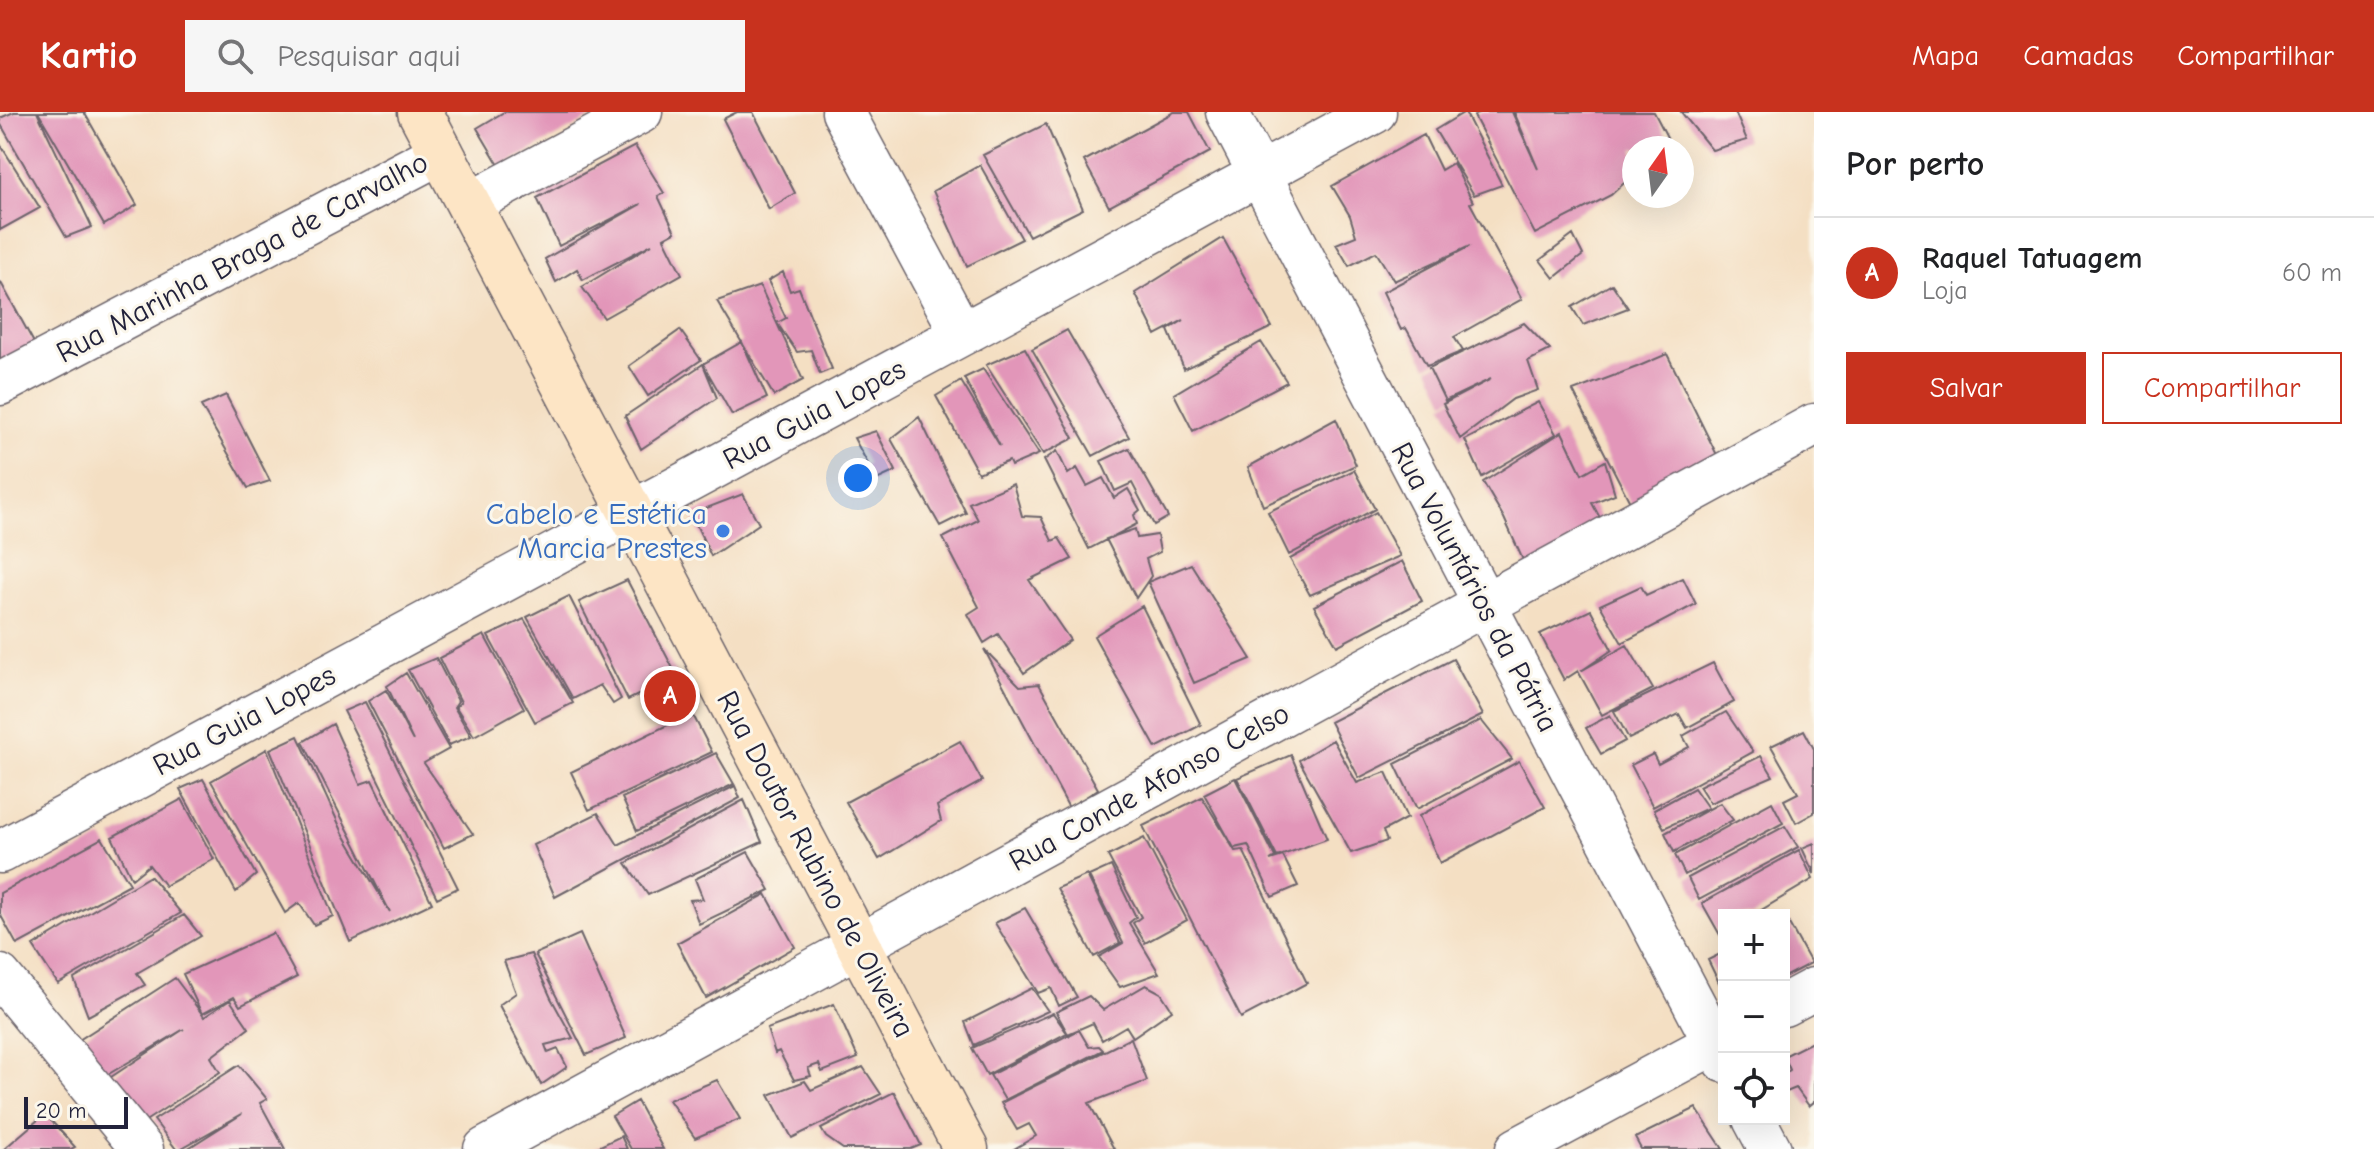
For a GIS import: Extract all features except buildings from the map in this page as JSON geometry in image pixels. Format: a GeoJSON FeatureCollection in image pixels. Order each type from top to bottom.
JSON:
{"type":"FeatureCollection","features":[{"type":"Feature","properties":{"kind":"street","name":"Rua Doutor Rubino de Oliveira"},"geometry":{"type":"LineString","coordinates":[[420,112],[966,1149]]}},
{"type":"Feature","properties":{"kind":"street"},"geometry":{"type":"LineString","coordinates":[[469,204],[641,112]]}},
{"type":"Feature","properties":{"kind":"street"},"geometry":{"type":"LineString","coordinates":[[843,112],[962,334]]}},
{"type":"Feature","properties":{"kind":"street","name":"Rua Voluntários da Pátria"},"geometry":{"type":"LineString","coordinates":[[1227,112],[1483,604],[1718,1041]]}},
{"type":"Feature","properties":{"kind":"street","name":"Rua Guia Lopes"},"geometry":{"type":"LineString","coordinates":[[0,852],[1375,112]]}},
{"type":"Feature","properties":{"kind":"street","name":"Rua Marinha Braga de Carvalho"},"geometry":{"type":"LineString","coordinates":[[0,384],[442,152]]}},
{"type":"Feature","properties":{"kind":"street","name":"Rua Conde Afonso Celso"},"geometry":{"type":"LineString","coordinates":[[485,1149],[1814,425]]}},
{"type":"Feature","properties":{"kind":"street"},"geometry":{"type":"LineString","coordinates":[[0,976],[142,1149]]}},
{"type":"Feature","properties":{"kind":"street"},"geometry":{"type":"LineString","coordinates":[[1790,1002],[1814,989]]}},
{"type":"Feature","properties":{"kind":"street"},"geometry":{"type":"LineString","coordinates":[[1517,1149],[1718,1048]]}},
{"type":"Feature","properties":{"kind":"street"},"geometry":{"type":"LineString","coordinates":[[1757,1125],[1770,1149]]}},
{"type":"Feature","properties":{"kind":"place","name":"Cabelo e Estética Marcia Prestes"},"geometry":{"type":"Point","coordinates":[723,531]}},
{"type":"Feature","properties":{"kind":"place","name":"Raquel Tatuagem"},"geometry":{"type":"Point","coordinates":[670,696]}}]}
